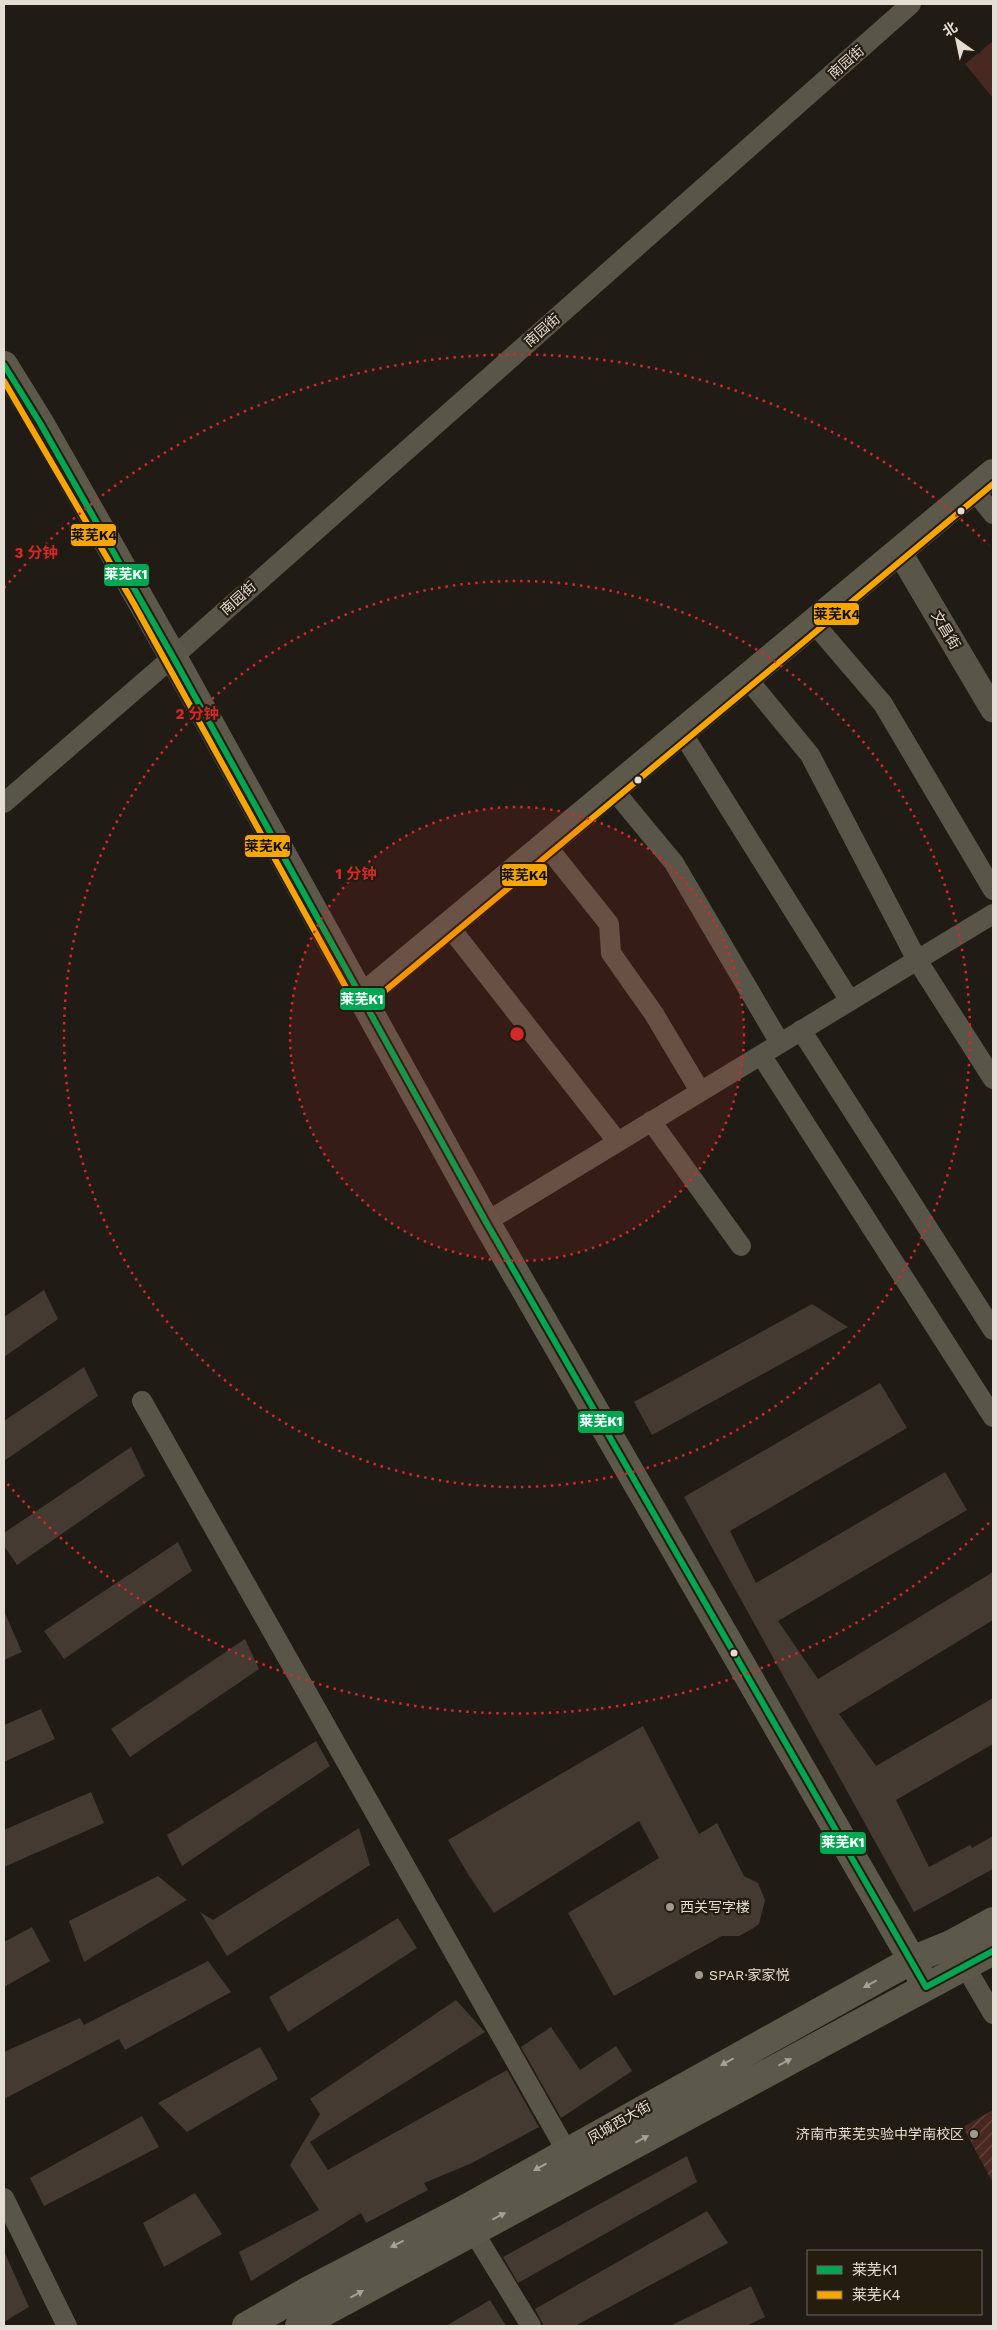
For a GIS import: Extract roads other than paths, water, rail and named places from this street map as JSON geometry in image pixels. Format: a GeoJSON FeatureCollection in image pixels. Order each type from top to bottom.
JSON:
{"type":"FeatureCollection","features":[{"type":"Feature","properties":{"kind":"main road"},"geometry":{"type":"LineString","coordinates":[[4,365],[40,423],[173,657],[486,1222],[926,1987]]}},
{"type":"Feature","properties":{"kind":"main road"},"geometry":{"type":"LineString","coordinates":[[362,998],[983,481]]}},
{"type":"Feature","properties":{"kind":"main road","name":"凤城西大街"},"geometry":{"type":"LineString","coordinates":[[246,2326],[309,2290],[467,2221],[926,1987],[993,1921]]}},
{"type":"Feature","properties":{"kind":"main road","name":"凤城西大街"},"geometry":{"type":"LineString","coordinates":[[299,2326],[326,2320],[567,2152],[912,1960],[993,1951]]}},
{"type":"Feature","properties":{"kind":"street","name":"南园街"},"geometry":{"type":"LineString","coordinates":[[4,802],[173,657],[912,4]]}},
{"type":"Feature","properties":{"kind":"street"},"geometry":{"type":"LineString","coordinates":[[983,481],[993,514]]}},
{"type":"Feature","properties":{"kind":"street","name":"文昌街"},"geometry":{"type":"LineString","coordinates":[[899,550],[993,710]]}},
{"type":"Feature","properties":{"kind":"street"},"geometry":{"type":"LineString","coordinates":[[813,622],[883,704],[993,890]]}},
{"type":"Feature","properties":{"kind":"street"},"geometry":{"type":"LineString","coordinates":[[746,677],[810,755],[917,960],[993,1079]]}},
{"type":"Feature","properties":{"kind":"street"},"geometry":{"type":"LineString","coordinates":[[681,731],[850,1001]]}},
{"type":"Feature","properties":{"kind":"street"},"geometry":{"type":"LineString","coordinates":[[612,788],[674,863],[780,1043]]}},
{"type":"Feature","properties":{"kind":"street"},"geometry":{"type":"LineString","coordinates":[[545,844],[609,924],[611,953],[654,1014],[700,1091]]}},
{"type":"Feature","properties":{"kind":"street"},"geometry":{"type":"LineString","coordinates":[[486,1222],[993,914]]}},
{"type":"Feature","properties":{"kind":"street"},"geometry":{"type":"LineString","coordinates":[[448,925],[617,1141]]}},
{"type":"Feature","properties":{"kind":"street"},"geometry":{"type":"LineString","coordinates":[[801,1030],[993,1330]]}},
{"type":"Feature","properties":{"kind":"street"},"geometry":{"type":"LineString","coordinates":[[761,1055],[993,1417]]}},
{"type":"Feature","properties":{"kind":"street"},"geometry":{"type":"LineString","coordinates":[[651,1121],[741,1246]]}},
{"type":"Feature","properties":{"kind":"street"},"geometry":{"type":"LineString","coordinates":[[142,1401],[567,2152]]}},
{"type":"Feature","properties":{"kind":"street"},"geometry":{"type":"LineString","coordinates":[[958,1955],[993,2014]]}},
{"type":"Feature","properties":{"kind":"street"},"geometry":{"type":"LineString","coordinates":[[4,2198],[68,2326]]}},
{"type":"Feature","properties":{"kind":"street"},"geometry":{"type":"LineString","coordinates":[[467,2221],[531,2326]]}},
{"type":"Feature","properties":{"kind":"street"},"geometry":{"type":"LineString","coordinates":[[309,2290],[326,2320]]}},
{"type":"Feature","properties":{"kind":"place","name":"西关写字楼"},"geometry":{"type":"Point","coordinates":[670,1907]}},
{"type":"Feature","properties":{"kind":"place","name":"SPAR·家家悦"},"geometry":{"type":"Point","coordinates":[699,1975]}},
{"type":"Feature","properties":{"kind":"place","name":"济南市莱芜实验中学南校区"},"geometry":{"type":"Point","coordinates":[974,2134]}}]}
